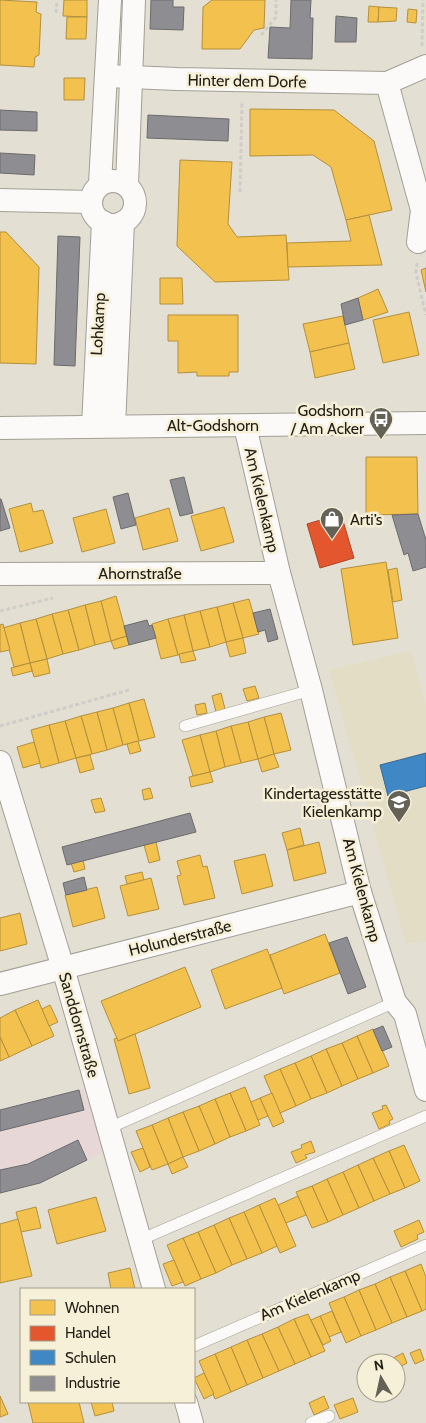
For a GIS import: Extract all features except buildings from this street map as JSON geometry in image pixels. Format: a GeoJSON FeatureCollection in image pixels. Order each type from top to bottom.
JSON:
{"type":"FeatureCollection","features":[{"type":"Feature","properties":{"kind":"street"},"geometry":{"type":"LineString","coordinates":[[110,0],[107,76],[94,214],[113,222]]}},
{"type":"Feature","properties":{"kind":"street","name":"Lohkamp"},"geometry":{"type":"LineString","coordinates":[[104,426],[113,222],[130,216],[135,203],[134,196],[127,185],[134,0]]}},
{"type":"Feature","properties":{"kind":"street","name":"Hinter dem Dorfe"},"geometry":{"type":"LineString","coordinates":[[107,76],[387,83],[426,66]]}},
{"type":"Feature","properties":{"kind":"street"},"geometry":{"type":"LineString","coordinates":[[387,83],[422,210],[418,242]]}},
{"type":"Feature","properties":{"kind":"street"},"geometry":{"type":"LineString","coordinates":[[0,200],[96,193],[114,181],[127,185]]}},
{"type":"Feature","properties":{"kind":"street","name":"Alt-Godshorn"},"geometry":{"type":"LineString","coordinates":[[0,428],[426,423]]}},
{"type":"Feature","properties":{"kind":"street","name":"Am Kielenkamp"},"geometry":{"type":"LineString","coordinates":[[245,426],[279,573],[311,690],[360,892],[395,1002],[405,1014],[426,1090]]}},
{"type":"Feature","properties":{"kind":"street","name":"Ahornstraße"},"geometry":{"type":"LineString","coordinates":[[0,574],[279,573]]}},
{"type":"Feature","properties":{"kind":"street","name":"Sanddornstraße"},"geometry":{"type":"LineString","coordinates":[[1,766],[63,968],[154,1288]]}},
{"type":"Feature","properties":{"kind":"street","name":"Holunderstraße"},"geometry":{"type":"LineString","coordinates":[[0,984],[360,892]]}},
{"type":"Feature","properties":{"kind":"street"},"geometry":{"type":"LineString","coordinates":[[186,1403],[192,1423]]}},
{"type":"Feature","properties":{"kind":"lane"},"geometry":{"type":"LineString","coordinates":[[184,726],[311,690]]}},
{"type":"Feature","properties":{"kind":"lane"},"geometry":{"type":"LineString","coordinates":[[108,1128],[395,1002]]}},
{"type":"Feature","properties":{"kind":"lane"},"geometry":{"type":"LineString","coordinates":[[140,1240],[426,1116]]}},
{"type":"Feature","properties":{"kind":"lane","name":"Am Kielenkamp"},"geometry":{"type":"LineString","coordinates":[[195,1346],[426,1245]]}},
{"type":"Feature","properties":{"kind":"lane"},"geometry":{"type":"LineString","coordinates":[[311,1423],[329,1416]]}},
{"type":"Feature","properties":{"kind":"path"},"geometry":{"type":"LineString","coordinates":[[56,13],[57,0]]}},
{"type":"Feature","properties":{"kind":"path"},"geometry":{"type":"LineString","coordinates":[[261,35],[276,16],[276,0]]}},
{"type":"Feature","properties":{"kind":"path"},"geometry":{"type":"LineString","coordinates":[[423,0],[422,49],[426,66]]}},
{"type":"Feature","properties":{"kind":"path"},"geometry":{"type":"LineString","coordinates":[[240,192],[242,80]]}},
{"type":"Feature","properties":{"kind":"path"},"geometry":{"type":"LineString","coordinates":[[418,242],[416,273],[426,315]]}},
{"type":"Feature","properties":{"kind":"path"},"geometry":{"type":"LineString","coordinates":[[0,726],[129,690]]}},
{"type":"Feature","properties":{"kind":"shaded area","name":"Kindertagesstätte Kielenkamp"},"geometry":{"type":"Polygon","coordinates":[[[411,651],[426,704],[426,941],[406,943],[329,670],[411,651]]]}},
{"type":"Feature","properties":{"kind":"shaded area"},"geometry":{"type":"Polygon","coordinates":[[[88,1088],[106,1150],[40,1183],[0,1193],[0,1109],[88,1088]]]}},
{"type":"Feature","properties":{"kind":"place","name":"Godshorn / Am Acker"},"geometry":{"type":"Point","coordinates":[381,440]}},
{"type":"Feature","properties":{"kind":"place","name":"Arti’s"},"geometry":{"type":"Point","coordinates":[332,540]}},
{"type":"Feature","properties":{"kind":"place","name":"Kindertagesstätte Kielenkamp"},"geometry":{"type":"Point","coordinates":[399,823]}}]}
